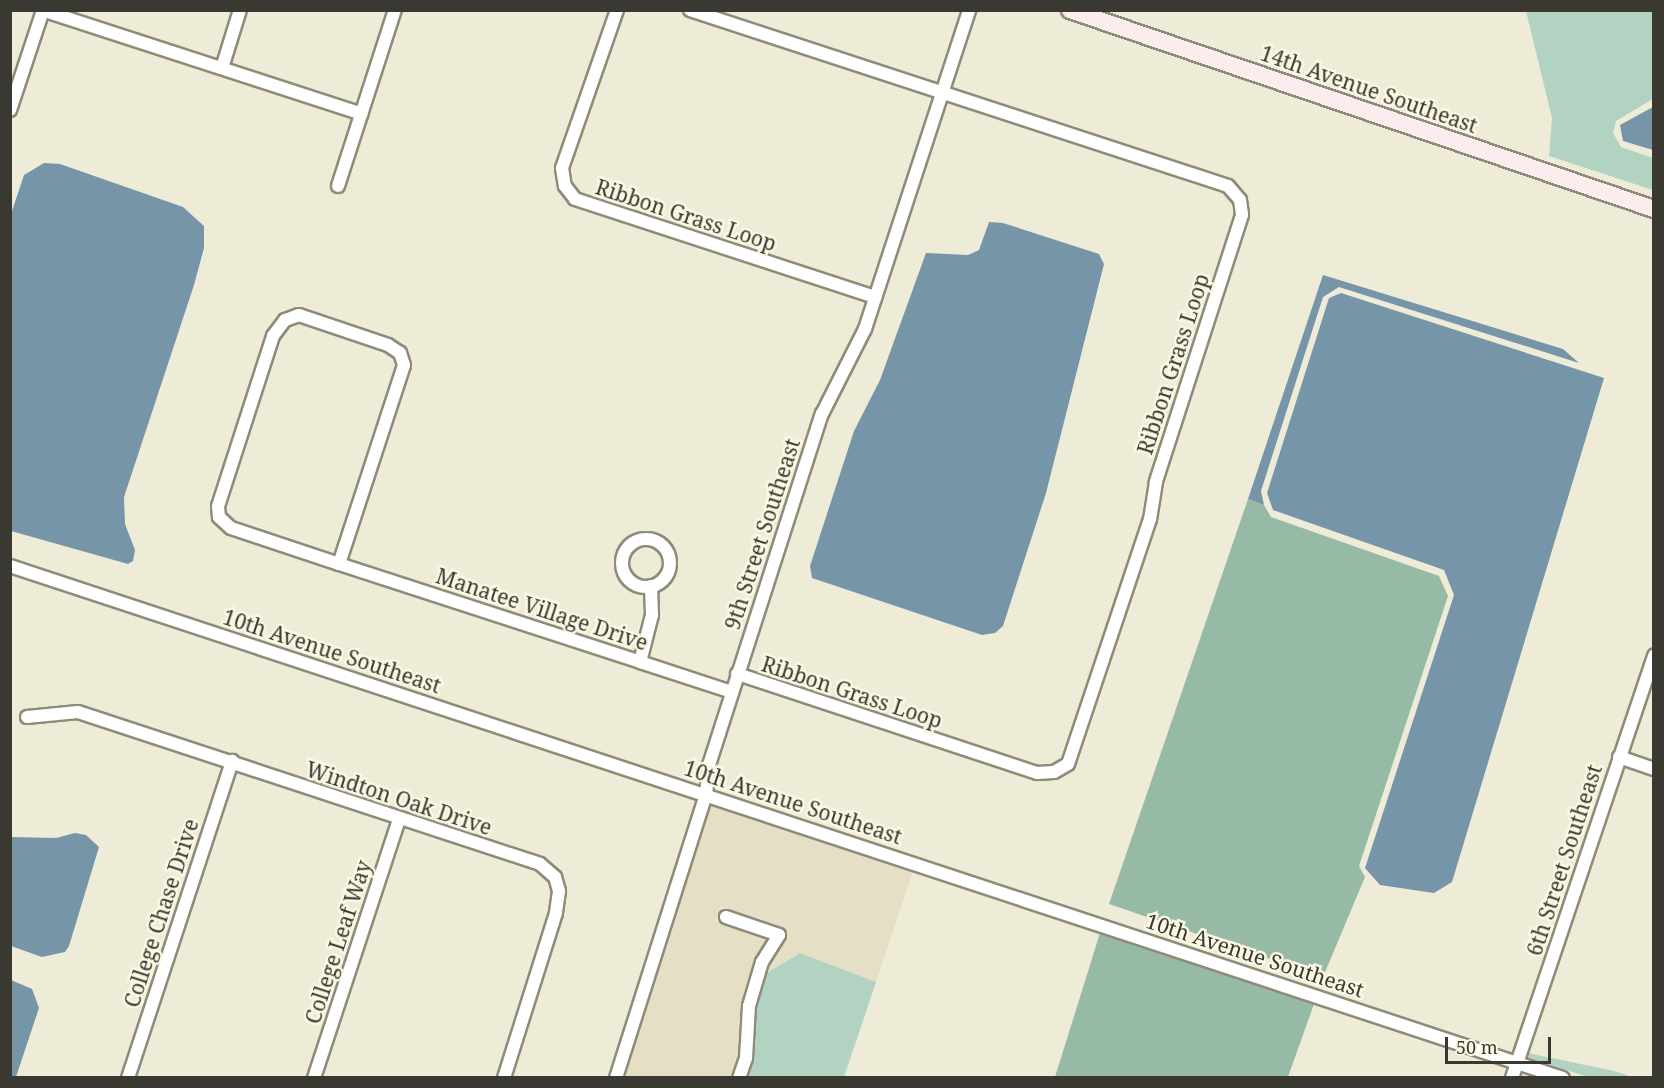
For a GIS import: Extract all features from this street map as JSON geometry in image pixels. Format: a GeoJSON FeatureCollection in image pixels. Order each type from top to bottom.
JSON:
{"type":"FeatureCollection","features":[{"type":"Feature","properties":{"kind":"street"},"geometry":{"type":"LineString","coordinates":[[222,68],[240,10]]}},
{"type":"Feature","properties":{"kind":"street"},"geometry":{"type":"LineString","coordinates":[[338,186],[395,10]]}},
{"type":"Feature","properties":{"kind":"street","name":"Ribbon Grass Loop"},"geometry":{"type":"LineString","coordinates":[[617,10],[562,168],[565,186],[575,199],[875,297]]}},
{"type":"Feature","properties":{"kind":"street","name":"Ribbon Grass Loop"},"geometry":{"type":"LineString","coordinates":[[690,10],[1228,186],[1240,200],[1242,216],[1076,747],[1068,764],[1054,772],[1037,773],[737,674]]}},
{"type":"Feature","properties":{"kind":"street","name":"9th Street Southeast"},"geometry":{"type":"LineString","coordinates":[[616,1077],[706,794],[708,765],[822,414],[865,329],[969,10]]}},
{"type":"Feature","properties":{"kind":"street","name":"14th Avenue Southeast"},"geometry":{"type":"LineString","coordinates":[[1070,10],[1653,209]]}},
{"type":"Feature","properties":{"kind":"street"},"geometry":{"type":"LineString","coordinates":[[10,110],[42,11],[362,114]]}},
{"type":"Feature","properties":{"kind":"street","name":"Manatee Village Drive"},"geometry":{"type":"LineString","coordinates":[[339,564],[404,365],[400,352],[388,345],[299,315],[285,320],[273,336],[218,506],[219,517],[231,528],[339,564],[732,692]]}},
{"type":"Feature","properties":{"kind":"street","name":"10th Avenue Southeast"},"geometry":{"type":"LineString","coordinates":[[10,566],[1563,1077]]}},
{"type":"Feature","properties":{"kind":"street"},"geometry":{"type":"LineString","coordinates":[[640,662],[652,615],[651,586]]}},
{"type":"Feature","properties":{"kind":"street","name":"6th Street Southeast"},"geometry":{"type":"LineString","coordinates":[[1512,1077],[1653,655]]}},
{"type":"Feature","properties":{"kind":"street","name":"Windton Oak Drive"},"geometry":{"type":"LineString","coordinates":[[27,717],[78,712],[540,864],[555,878],[559,891],[552,932],[504,1077]]}},
{"type":"Feature","properties":{"kind":"street"},"geometry":{"type":"LineString","coordinates":[[1619,757],[1653,769]]}},
{"type":"Feature","properties":{"kind":"street","name":"College Chase Drive"},"geometry":{"type":"LineString","coordinates":[[128,1077],[232,761]]}},
{"type":"Feature","properties":{"kind":"street","name":"College Leaf Way"},"geometry":{"type":"LineString","coordinates":[[314,1077],[399,819]]}},
{"type":"Feature","properties":{"kind":"street"},"geometry":{"type":"LineString","coordinates":[[726,917],[779,935],[762,962],[749,1005],[746,1058],[739,1077]]}},
{"type":"Feature","properties":{"kind":"shaded area"},"geometry":{"type":"Polygon","coordinates":[[[711,804],[913,871],[876,982],[800,953],[767,973],[785,940],[782,928],[721,907],[716,922],[768,940],[755,960],[742,1003],[738,1056],[731,1077],[624,1078],[711,804]]]}},
{"type":"Feature","properties":{"kind":"green space"},"geometry":{"type":"Polygon","coordinates":[[[1526,11],[1653,11],[1653,99],[1616,121],[1613,133],[1621,147],[1653,158],[1653,190],[1549,156],[1552,118],[1526,11]]]}},
{"type":"Feature","properties":{"kind":"green space"},"geometry":{"type":"Polygon","coordinates":[[[1248,499],[1264,505],[1271,517],[1439,576],[1448,596],[1359,866],[1365,877],[1323,977],[1109,904],[1248,499]]]}},
{"type":"Feature","properties":{"kind":"green space"},"geometry":{"type":"Polygon","coordinates":[[[1100,933],[1314,1004],[1288,1077],[1055,1077],[1100,933]]]}},
{"type":"Feature","properties":{"kind":"green space"},"geometry":{"type":"Polygon","coordinates":[[[800,953],[876,982],[844,1077],[749,1077],[757,1007],[767,973],[800,953]]]}},
{"type":"Feature","properties":{"kind":"green space"},"geometry":{"type":"Polygon","coordinates":[[[1528,1053],[1632,1077],[1588,1077],[1527,1057],[1528,1053]]]}},
{"type":"Feature","properties":{"kind":"water"},"geometry":{"type":"Polygon","coordinates":[[[1653,107],[1653,150],[1623,141],[1620,125],[1653,107]]]}},
{"type":"Feature","properties":{"kind":"water"},"geometry":{"type":"Polygon","coordinates":[[[44,163],[60,164],[183,207],[204,226],[204,248],[194,285],[124,497],[125,524],[135,550],[133,561],[128,564],[11,531],[11,214],[24,175],[44,163]]]}},
{"type":"Feature","properties":{"kind":"water"},"geometry":{"type":"Polygon","coordinates":[[[989,222],[1003,223],[1099,254],[1104,264],[1046,493],[1003,626],[995,633],[982,635],[812,578],[810,566],[854,431],[880,380],[926,253],[968,255],[979,250],[989,222]]]}},
{"type":"Feature","properties":{"kind":"water"},"geometry":{"type":"Polygon","coordinates":[[[1323,275],[1563,349],[1579,363],[1339,287],[1323,297],[1261,491],[1264,505],[1248,499],[1323,275]]]}},
{"type":"Feature","properties":{"kind":"water"},"geometry":{"type":"Polygon","coordinates":[[[1341,293],[1604,378],[1452,882],[1434,893],[1380,885],[1365,868],[1454,595],[1444,570],[1273,510],[1267,493],[1329,298],[1341,293]]]}},
{"type":"Feature","properties":{"kind":"water"},"geometry":{"type":"Polygon","coordinates":[[[75,833],[86,835],[99,847],[69,946],[65,952],[42,957],[11,946],[11,837],[56,838],[75,833]]]}},
{"type":"Feature","properties":{"kind":"water"},"geometry":{"type":"Polygon","coordinates":[[[11,980],[32,989],[39,1008],[16,1077],[11,1077],[11,980]]]}}]}
